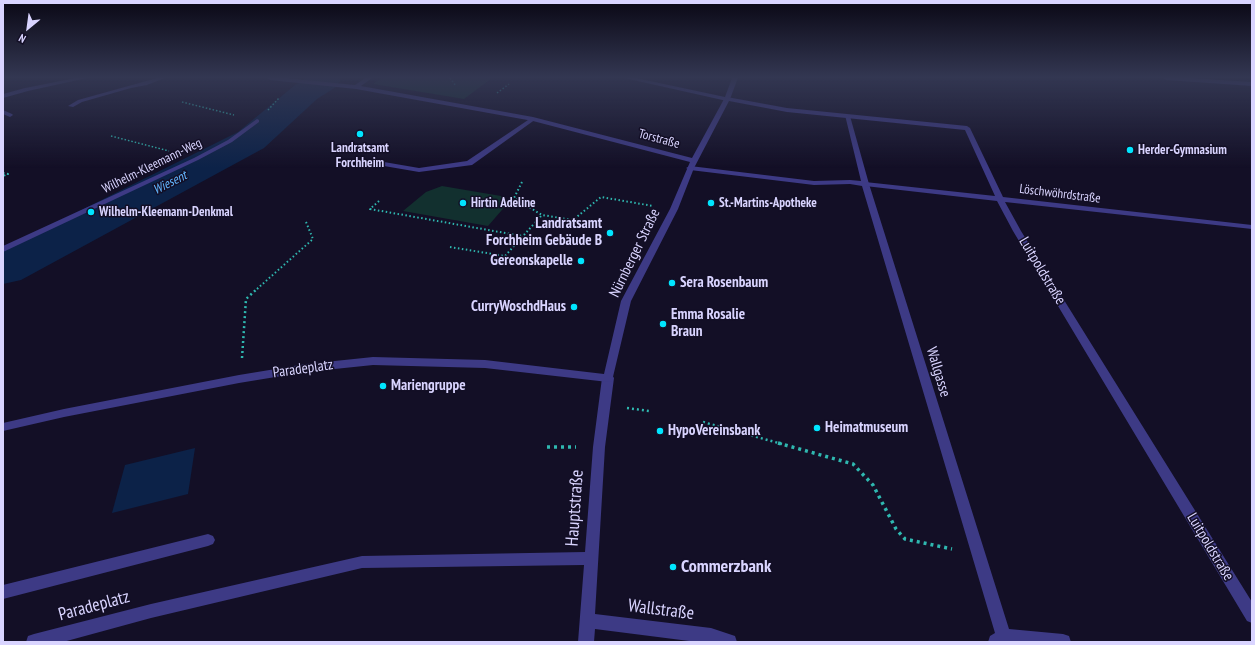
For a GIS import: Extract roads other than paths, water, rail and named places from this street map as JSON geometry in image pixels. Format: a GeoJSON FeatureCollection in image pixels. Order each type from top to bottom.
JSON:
{"type":"FeatureCollection","features":[{"type":"Feature","properties":{"kind":"street","name":"Torstraße"},"geometry":{"type":"LineString","coordinates":[[478,108],[533,119],[692,164]]}},
{"type":"Feature","properties":{"kind":"street","name":"Nürnberger Straße"},"geometry":{"type":"LineString","coordinates":[[608,378],[626,301],[674,209],[692,164],[722,108]]}},
{"type":"Feature","properties":{"kind":"street","name":"Luitpoldstraße"},"geometry":{"type":"LineString","coordinates":[[777,108],[967,128],[1000,199],[1018,231],[1252,616]]}},
{"type":"Feature","properties":{"kind":"street"},"geometry":{"type":"LineString","coordinates":[[3,112],[10,115]]}},
{"type":"Feature","properties":{"kind":"street","name":"Wallgasse"},"geometry":{"type":"LineString","coordinates":[[847,116],[865,184],[977,552],[1000,639]]}},
{"type":"Feature","properties":{"kind":"street"},"geometry":{"type":"LineString","coordinates":[[384,164],[419,170],[469,163],[533,119]]}},
{"type":"Feature","properties":{"kind":"street","name":"Wilhelm-Kleemann-Weg"},"geometry":{"type":"LineString","coordinates":[[3,249],[196,159],[230,141],[257,121]]}},
{"type":"Feature","properties":{"kind":"street"},"geometry":{"type":"LineString","coordinates":[[692,164],[814,183],[850,182],[865,184]]}},
{"type":"Feature","properties":{"kind":"street","name":"Löschwöhrdstraße"},"geometry":{"type":"LineString","coordinates":[[865,184],[1252,227]]}},
{"type":"Feature","properties":{"kind":"street","name":"Paradeplatz"},"geometry":{"type":"LineString","coordinates":[[3,427],[64,413],[239,379],[306,368],[373,361],[485,364],[608,378]]}},
{"type":"Feature","properties":{"kind":"street","name":"Hauptstraße"},"geometry":{"type":"LineString","coordinates":[[586,642],[599,448],[608,378]]}},
{"type":"Feature","properties":{"kind":"street"},"geometry":{"type":"LineString","coordinates":[[3,592],[208,540]]}},
{"type":"Feature","properties":{"kind":"street","name":"Paradeplatz"},"geometry":{"type":"LineString","coordinates":[[34,642],[151,611],[362,562],[591,558]]}},
{"type":"Feature","properties":{"kind":"street","name":"Wallstraße"},"geometry":{"type":"LineString","coordinates":[[588,621],[711,636],[729,642]]}},
{"type":"Feature","properties":{"kind":"street"},"geometry":{"type":"LineString","coordinates":[[1000,639],[1063,642]]}},
{"type":"Feature","properties":{"kind":"water"},"geometry":{"type":"Polygon","coordinates":[[[195,448],[188,494],[112,513],[125,465],[195,448]]]}},
{"type":"Feature","properties":{"kind":"waterway","name":"Wiesent"},"geometry":{"type":"LineString","coordinates":[[3,269],[251,140],[288,108]]}},
{"type":"Feature","properties":{"kind":"place","name":"Landratsamt Forchheim"},"geometry":{"type":"Point","coordinates":[360,134]}},
{"type":"Feature","properties":{"kind":"place","name":"Herder-Gymnasium"},"geometry":{"type":"Point","coordinates":[1130,150]}},
{"type":"Feature","properties":{"kind":"place","name":"Hirtin Adeline"},"geometry":{"type":"Point","coordinates":[463,203]}},
{"type":"Feature","properties":{"kind":"place","name":"St.-Martins-Apotheke"},"geometry":{"type":"Point","coordinates":[711,203]}},
{"type":"Feature","properties":{"kind":"place","name":"Wilhelm-Kleemann-Denkmal"},"geometry":{"type":"Point","coordinates":[91,212]}},
{"type":"Feature","properties":{"kind":"place","name":"Landratsamt Forchheim Gebäude B"},"geometry":{"type":"Point","coordinates":[610,233]}},
{"type":"Feature","properties":{"kind":"place","name":"Gereonskapelle"},"geometry":{"type":"Point","coordinates":[581,261]}},
{"type":"Feature","properties":{"kind":"place","name":"Sera Rosenbaum"},"geometry":{"type":"Point","coordinates":[672,283]}},
{"type":"Feature","properties":{"kind":"place","name":"CurryWoschdHaus"},"geometry":{"type":"Point","coordinates":[574,307]}},
{"type":"Feature","properties":{"kind":"place","name":"Emma Rosalie Braun"},"geometry":{"type":"Point","coordinates":[663,324]}},
{"type":"Feature","properties":{"kind":"place","name":"Mariengruppe"},"geometry":{"type":"Point","coordinates":[383,386]}},
{"type":"Feature","properties":{"kind":"place","name":"Heimatmuseum"},"geometry":{"type":"Point","coordinates":[817,428]}},
{"type":"Feature","properties":{"kind":"place","name":"HypoVereinsbank"},"geometry":{"type":"Point","coordinates":[660,431]}},
{"type":"Feature","properties":{"kind":"place","name":"Commerzbank"},"geometry":{"type":"Point","coordinates":[673,567]}}]}
